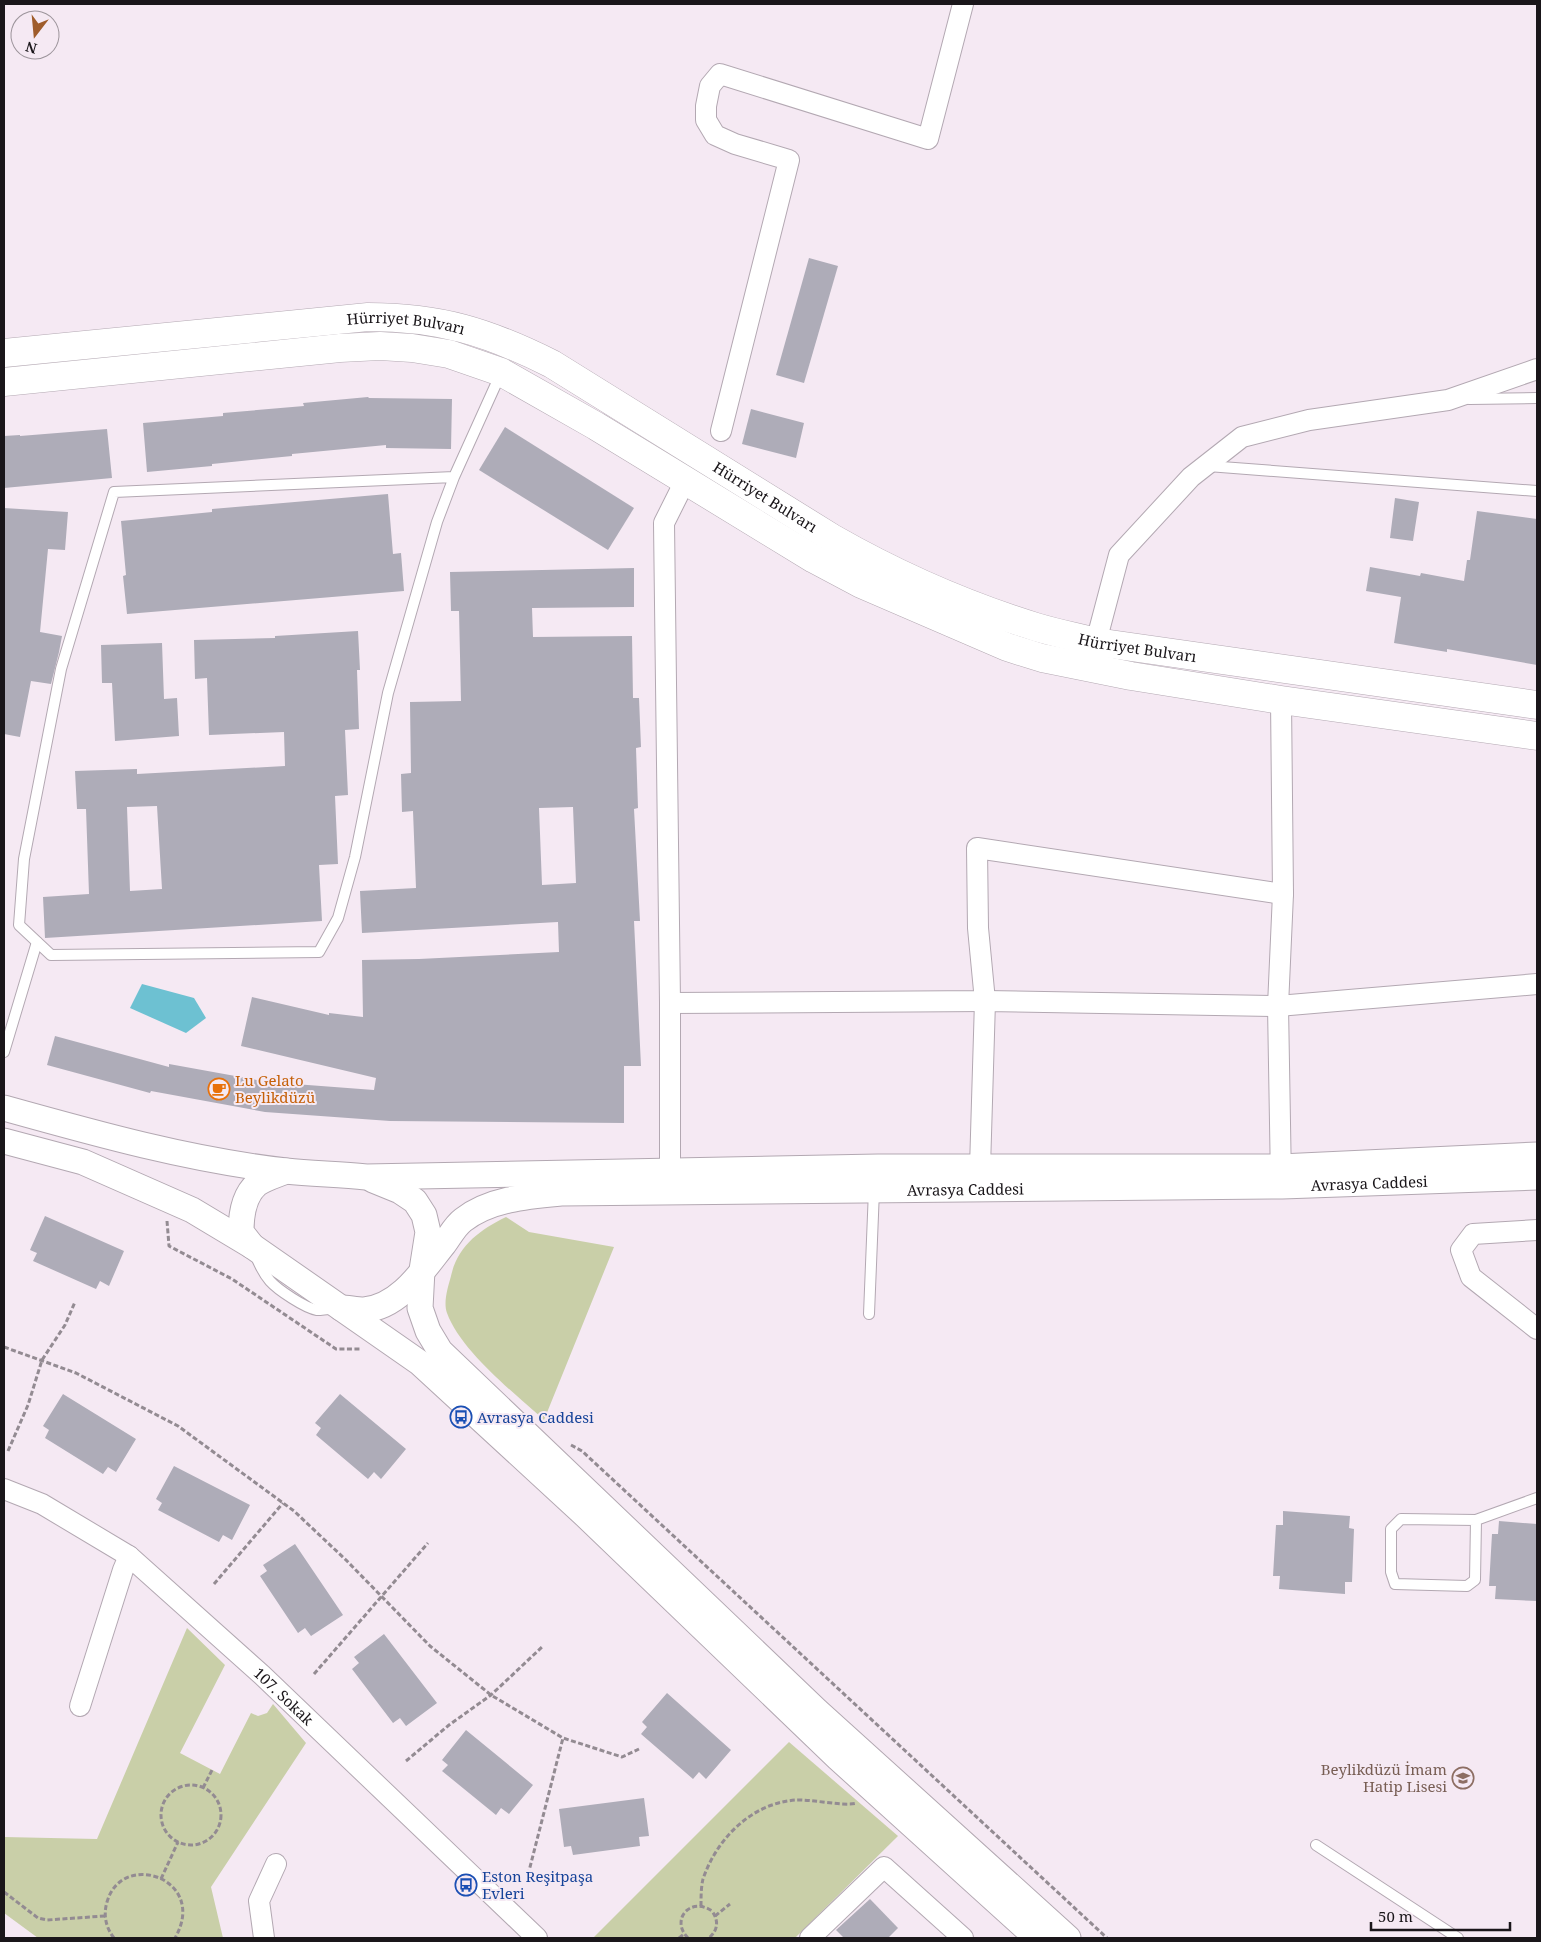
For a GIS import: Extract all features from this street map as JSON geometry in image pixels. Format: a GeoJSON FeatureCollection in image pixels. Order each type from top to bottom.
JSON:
{"type":"FeatureCollection","features":[{"type":"Feature","properties":{"kind":"main road","name":"Hürriyet Bulvarı"},"geometry":{"type":"LineString","coordinates":[[4,352],[368,317],[396,317],[434,321],[476,332],[513,345],[552,364],[832,538],[868,558],[996,613],[1037,627],[1096,642],[1537,706]]}},
{"type":"Feature","properties":{"kind":"main road","name":"Hürriyet Bulvarı"},"geometry":{"type":"LineString","coordinates":[[4,382],[340,348],[380,346],[412,348],[449,354],[501,372],[596,426],[814,559],[861,584],[1006,647],[1042,658],[1087,668],[1281,700],[1537,736]]}},
{"type":"Feature","properties":{"kind":"street"},"geometry":{"type":"LineString","coordinates":[[720,431],[789,160],[735,144],[716,134],[706,120],[710,86],[720,74],[928,139],[963,4]]}},
{"type":"Feature","properties":{"kind":"street"},"geometry":{"type":"LineString","coordinates":[[1096,642],[1119,555],[1191,477],[1242,437],[1309,420],[1448,400],[1537,369]]}},
{"type":"Feature","properties":{"kind":"street"},"geometry":{"type":"LineString","coordinates":[[670,1172],[670,1003],[664,522],[686,481]]}},
{"type":"Feature","properties":{"kind":"street"},"geometry":{"type":"LineString","coordinates":[[1281,700],[1282,894],[1278,1006],[1281,1176]]}},
{"type":"Feature","properties":{"kind":"street"},"geometry":{"type":"LineString","coordinates":[[980,1168],[985,1001],[978,928],[977,848],[1282,894]]}},
{"type":"Feature","properties":{"kind":"street"},"geometry":{"type":"LineString","coordinates":[[670,1003],[985,1001],[1278,1006],[1537,984]]}},
{"type":"Feature","properties":{"kind":"street"},"geometry":{"type":"LineString","coordinates":[[4,1108],[97,1134],[165,1150],[286,1171],[366,1177],[878,1167],[1281,1176],[1537,1155]]}},
{"type":"Feature","properties":{"kind":"street"},"geometry":{"type":"LineString","coordinates":[[4,1141],[83,1162],[192,1210],[252,1246],[420,1363],[583,1513],[838,1758],[1037,1938]]}},
{"type":"Feature","properties":{"kind":"street"},"geometry":{"type":"LineString","coordinates":[[252,1246],[241,1232],[241,1216],[248,1197],[257,1184],[286,1171]]}},
{"type":"Feature","properties":{"kind":"street","name":"Avrasya Caddesi"},"geometry":{"type":"LineString","coordinates":[[422,1270],[462,1220],[489,1205],[531,1196],[561,1193],[874,1190],[1281,1176],[1537,1177]]}},
{"type":"Feature","properties":{"kind":"street"},"geometry":{"type":"LineString","coordinates":[[366,1177],[408,1196],[415,1201],[424,1215],[428,1232],[422,1270],[420,1308],[428,1331],[440,1351],[817,1711],[1068,1938]]}},
{"type":"Feature","properties":{"kind":"street"},"geometry":{"type":"LineString","coordinates":[[1537,1230],[1473,1234],[1461,1250],[1471,1277],[1537,1329]]}},
{"type":"Feature","properties":{"kind":"street"},"geometry":{"type":"LineString","coordinates":[[341,1308],[363,1310],[382,1306],[400,1295],[422,1270]]}},
{"type":"Feature","properties":{"kind":"street","name":"107. Sokak"},"geometry":{"type":"LineString","coordinates":[[4,1489],[42,1504],[129,1556],[262,1675],[537,1938]]}},
{"type":"Feature","properties":{"kind":"street"},"geometry":{"type":"LineString","coordinates":[[80,1706],[129,1556]]}},
{"type":"Feature","properties":{"kind":"street"},"geometry":{"type":"LineString","coordinates":[[264,1938],[259,1901],[276,1864]]}},
{"type":"Feature","properties":{"kind":"street"},"geometry":{"type":"LineString","coordinates":[[810,1938],[884,1867],[963,1938]]}},
{"type":"Feature","properties":{"kind":"lane"},"geometry":{"type":"LineString","coordinates":[[454,477],[114,492],[61,670],[24,859],[19,925],[37,942],[52,955],[319,952],[338,918],[355,857],[388,693],[437,522],[454,477],[501,372]]}},
{"type":"Feature","properties":{"kind":"lane"},"geometry":{"type":"LineString","coordinates":[[1448,400],[1537,398]]}},
{"type":"Feature","properties":{"kind":"lane"},"geometry":{"type":"LineString","coordinates":[[1205,466],[1537,491]]}},
{"type":"Feature","properties":{"kind":"lane"},"geometry":{"type":"LineString","coordinates":[[4,1052],[37,942]]}},
{"type":"Feature","properties":{"kind":"lane"},"geometry":{"type":"LineString","coordinates":[[869,1314],[874,1190]]}},
{"type":"Feature","properties":{"kind":"lane"},"geometry":{"type":"LineString","coordinates":[[1476,1520],[1475,1580],[1468,1586],[1395,1584],[1391,1572],[1391,1529],[1401,1519],[1476,1520],[1537,1498]]}},
{"type":"Feature","properties":{"kind":"lane"},"geometry":{"type":"LineString","coordinates":[[1316,1845],[1458,1938]]}},
{"type":"Feature","properties":{"kind":"path"},"geometry":{"type":"LineString","coordinates":[[165,1217],[169,1246],[232,1279],[336,1348],[363,1349]]}},
{"type":"Feature","properties":{"kind":"path"},"geometry":{"type":"LineString","coordinates":[[8,1451],[28,1405],[42,1360],[65,1325],[75,1302]]}},
{"type":"Feature","properties":{"kind":"path"},"geometry":{"type":"LineString","coordinates":[[4,1347],[76,1373],[178,1426],[283,1504],[317,1532],[430,1646],[490,1695],[563,1738],[622,1757],[639,1749]]}},
{"type":"Feature","properties":{"kind":"path"},"geometry":{"type":"LineString","coordinates":[[566,1441],[582,1451],[1107,1938]]}},
{"type":"Feature","properties":{"kind":"path"},"geometry":{"type":"LineString","coordinates":[[214,1584],[283,1504]]}},
{"type":"Feature","properties":{"kind":"path"},"geometry":{"type":"LineString","coordinates":[[314,1674],[428,1543]]}},
{"type":"Feature","properties":{"kind":"path"},"geometry":{"type":"LineString","coordinates":[[406,1761],[449,1725],[490,1695],[542,1647]]}},
{"type":"Feature","properties":{"kind":"path"},"geometry":{"type":"LineString","coordinates":[[528,1875],[563,1738]]}},
{"type":"Feature","properties":{"kind":"path"},"geometry":{"type":"LineString","coordinates":[[203,1788],[213,1768]]}},
{"type":"Feature","properties":{"kind":"path"},"geometry":{"type":"LineString","coordinates":[[184,1786],[203,1788],[218,1801],[221,1810],[221,1820],[218,1828],[213,1836],[205,1842],[196,1845],[178,1842],[170,1836],[164,1827],[163,1807],[167,1798],[175,1790],[184,1786]]}},
{"type":"Feature","properties":{"kind":"path"},"geometry":{"type":"LineString","coordinates":[[701,1906],[703,1880],[713,1856],[728,1835],[748,1816],[770,1805],[796,1800],[856,1805],[863,1798]]}},
{"type":"Feature","properties":{"kind":"path"},"geometry":{"type":"LineString","coordinates":[[161,1879],[178,1842]]}},
{"type":"Feature","properties":{"kind":"path"},"geometry":{"type":"LineString","coordinates":[[114,1938],[110,1933],[105,1916],[109,1897],[116,1886],[138,1874],[152,1875],[161,1879],[175,1889],[182,1901],[184,1914],[181,1927],[175,1938]]}},
{"type":"Feature","properties":{"kind":"path"},"geometry":{"type":"LineString","coordinates":[[4,1892],[38,1918],[47,1920],[105,1916]]}},
{"type":"Feature","properties":{"kind":"path"},"geometry":{"type":"LineString","coordinates":[[715,1916],[730,1904]]}},
{"type":"Feature","properties":{"kind":"path"},"geometry":{"type":"LineString","coordinates":[[688,1938],[684,1934],[680,1922],[682,1917],[690,1908],[701,1906],[712,1911],[715,1916],[716,1928],[709,1938]]}},
{"type":"Feature","properties":{"kind":"path"},"geometry":{"type":"LineString","coordinates":[[679,1938],[684,1934]]}},
{"type":"Feature","properties":{"kind":"green space"},"geometry":{"type":"Polygon","coordinates":[[[506,1217],[529,1232],[614,1247],[544,1420],[503,1384],[476,1356],[454,1327],[446,1309],[447,1290],[454,1265],[459,1256],[479,1233],[506,1217]]]}},
{"type":"Feature","properties":{"kind":"green space"},"geometry":{"type":"Polygon","coordinates":[[[187,1628],[225,1665],[180,1753],[220,1774],[251,1713],[258,1716],[267,1713],[273,1704],[306,1743],[211,1887],[223,1938],[38,1938],[4,1913],[4,1837],[97,1839],[187,1628]]]}},
{"type":"Feature","properties":{"kind":"green space"},"geometry":{"type":"Polygon","coordinates":[[[789,1742],[898,1836],[795,1938],[593,1938],[789,1742]]]}},
{"type":"Feature","properties":{"kind":"water"},"geometry":{"type":"Polygon","coordinates":[[[142,984],[194,998],[206,1018],[186,1033],[130,1008],[142,984]]]}},
{"type":"Feature","properties":{"kind":"building"},"geometry":{"type":"Polygon","coordinates":[[[809,258],[838,266],[804,383],[776,375],[809,258]]]}},
{"type":"Feature","properties":{"kind":"building"},"geometry":{"type":"Polygon","coordinates":[[[368,397],[452,399],[451,449],[386,448],[386,445],[292,454],[292,456],[212,464],[212,466],[147,472],[143,423],[223,416],[223,413],[304,406],[303,403],[368,397]]]}},
{"type":"Feature","properties":{"kind":"building"},"geometry":{"type":"Polygon","coordinates":[[[751,409],[804,423],[796,458],[742,444],[751,409]]]}},
{"type":"Feature","properties":{"kind":"building"},"geometry":{"type":"Polygon","coordinates":[[[505,427],[634,508],[608,550],[479,470],[505,427]]]}},
{"type":"Feature","properties":{"kind":"building"},"geometry":{"type":"Polygon","coordinates":[[[107,429],[112,478],[4,488],[4,436],[107,429]]]}},
{"type":"Feature","properties":{"kind":"building"},"geometry":{"type":"Polygon","coordinates":[[[388,494],[393,554],[401,553],[404,591],[127,614],[123,576],[126,575],[121,521],[212,512],[212,509],[388,494]]]}},
{"type":"Feature","properties":{"kind":"building"},"geometry":{"type":"Polygon","coordinates":[[[1395,498],[1419,502],[1413,541],[1390,538],[1395,498]]]}},
{"type":"Feature","properties":{"kind":"building"},"geometry":{"type":"Polygon","coordinates":[[[4,508],[68,512],[65,550],[48,549],[40,632],[62,636],[59,652],[51,684],[31,681],[20,737],[4,734],[4,508]]]}},
{"type":"Feature","properties":{"kind":"building"},"geometry":{"type":"Polygon","coordinates":[[[1477,511],[1537,519],[1537,665],[1447,649],[1447,652],[1394,643],[1401,597],[1366,591],[1370,567],[1420,576],[1421,573],[1464,581],[1467,560],[1470,560],[1477,511]]]}},
{"type":"Feature","properties":{"kind":"building"},"geometry":{"type":"Polygon","coordinates":[[[634,568],[634,607],[532,608],[533,637],[632,636],[633,698],[639,698],[641,747],[636,748],[638,808],[634,809],[640,921],[634,921],[641,1066],[624,1066],[624,1123],[390,1121],[265,1112],[151,1091],[150,1093],[47,1065],[55,1036],[169,1067],[169,1064],[268,1082],[374,1090],[376,1078],[241,1046],[252,997],[329,1015],[329,1013],[363,1017],[362,960],[559,952],[558,922],[362,933],[360,891],[416,888],[413,811],[402,812],[401,774],[411,773],[410,702],[461,701],[459,611],[451,611],[450,572],[634,568]],[[573,807],[539,808],[542,885],[576,883],[573,807]]]}},
{"type":"Feature","properties":{"kind":"building"},"geometry":{"type":"Polygon","coordinates":[[[358,631],[360,670],[357,670],[359,729],[345,730],[348,795],[335,796],[338,864],[319,865],[322,921],[45,938],[43,897],[89,894],[86,809],[77,809],[75,771],[137,769],[137,774],[285,766],[284,732],[209,735],[207,678],[195,679],[194,640],[275,638],[275,636],[358,631]],[[157,806],[127,807],[130,891],[162,889],[157,806]]]}},
{"type":"Feature","properties":{"kind":"building"},"geometry":{"type":"Polygon","coordinates":[[[162,643],[164,699],[177,698],[179,736],[115,741],[112,683],[102,683],[101,645],[162,643]]]}},
{"type":"Feature","properties":{"kind":"building"},"geometry":{"type":"Polygon","coordinates":[[[45,1216],[124,1251],[109,1286],[100,1281],[96,1289],[33,1261],[37,1253],[30,1250],[45,1216]]]}},
{"type":"Feature","properties":{"kind":"building"},"geometry":{"type":"Polygon","coordinates":[[[63,1394],[136,1439],[116,1472],[108,1467],[103,1474],[45,1438],[49,1430],[43,1426],[63,1394]]]}},
{"type":"Feature","properties":{"kind":"building"},"geometry":{"type":"Polygon","coordinates":[[[340,1394],[406,1449],[381,1479],[374,1472],[368,1479],[316,1435],[321,1428],[315,1423],[340,1394]]]}},
{"type":"Feature","properties":{"kind":"building"},"geometry":{"type":"Polygon","coordinates":[[[174,1466],[250,1505],[232,1540],[223,1535],[219,1542],[158,1510],[162,1503],[156,1499],[174,1466]]]}},
{"type":"Feature","properties":{"kind":"building"},"geometry":{"type":"Polygon","coordinates":[[[1283,1511],[1350,1516],[1349,1528],[1354,1529],[1352,1582],[1345,1582],[1345,1594],[1279,1589],[1280,1576],[1273,1576],[1276,1525],[1283,1525],[1283,1511]]]}},
{"type":"Feature","properties":{"kind":"building"},"geometry":{"type":"Polygon","coordinates":[[[1499,1521],[1537,1524],[1537,1601],[1495,1599],[1496,1586],[1489,1586],[1492,1534],[1498,1534],[1499,1521]]]}},
{"type":"Feature","properties":{"kind":"building"},"geometry":{"type":"Polygon","coordinates":[[[295,1544],[343,1615],[311,1636],[305,1628],[298,1633],[260,1576],[267,1571],[263,1565],[295,1544]]]}},
{"type":"Feature","properties":{"kind":"building"},"geometry":{"type":"Polygon","coordinates":[[[384,1634],[437,1703],[406,1726],[400,1718],[393,1723],[352,1669],[359,1663],[354,1657],[384,1634]]]}},
{"type":"Feature","properties":{"kind":"building"},"geometry":{"type":"Polygon","coordinates":[[[667,1693],[731,1750],[706,1779],[699,1772],[693,1779],[641,1734],[647,1727],[642,1722],[667,1693]]]}},
{"type":"Feature","properties":{"kind":"building"},"geometry":{"type":"Polygon","coordinates":[[[466,1730],[533,1785],[509,1814],[501,1808],[496,1815],[442,1771],[448,1765],[442,1760],[466,1730]]]}},
{"type":"Feature","properties":{"kind":"building"},"geometry":{"type":"Polygon","coordinates":[[[644,1798],[649,1836],[639,1837],[640,1846],[573,1855],[571,1846],[564,1847],[559,1809],[644,1798]]]}},
{"type":"Feature","properties":{"kind":"building"},"geometry":{"type":"Polygon","coordinates":[[[870,1899],[898,1928],[888,1938],[844,1938],[836,1930],[870,1899]]]}},
{"type":"Feature","properties":{"kind":"place","name":"Lu Gelato Beylikdüzü"},"geometry":{"type":"Point","coordinates":[219,1089]}},
{"type":"Feature","properties":{"kind":"place","name":"Avrasya Caddesi"},"geometry":{"type":"Point","coordinates":[461,1417]}},
{"type":"Feature","properties":{"kind":"place","name":"Beylikdüzü İmam Hatip Lisesi"},"geometry":{"type":"Point","coordinates":[1463,1778]}},
{"type":"Feature","properties":{"kind":"place","name":"Eston Reşitpaşa Evleri"},"geometry":{"type":"Point","coordinates":[466,1885]}}]}
